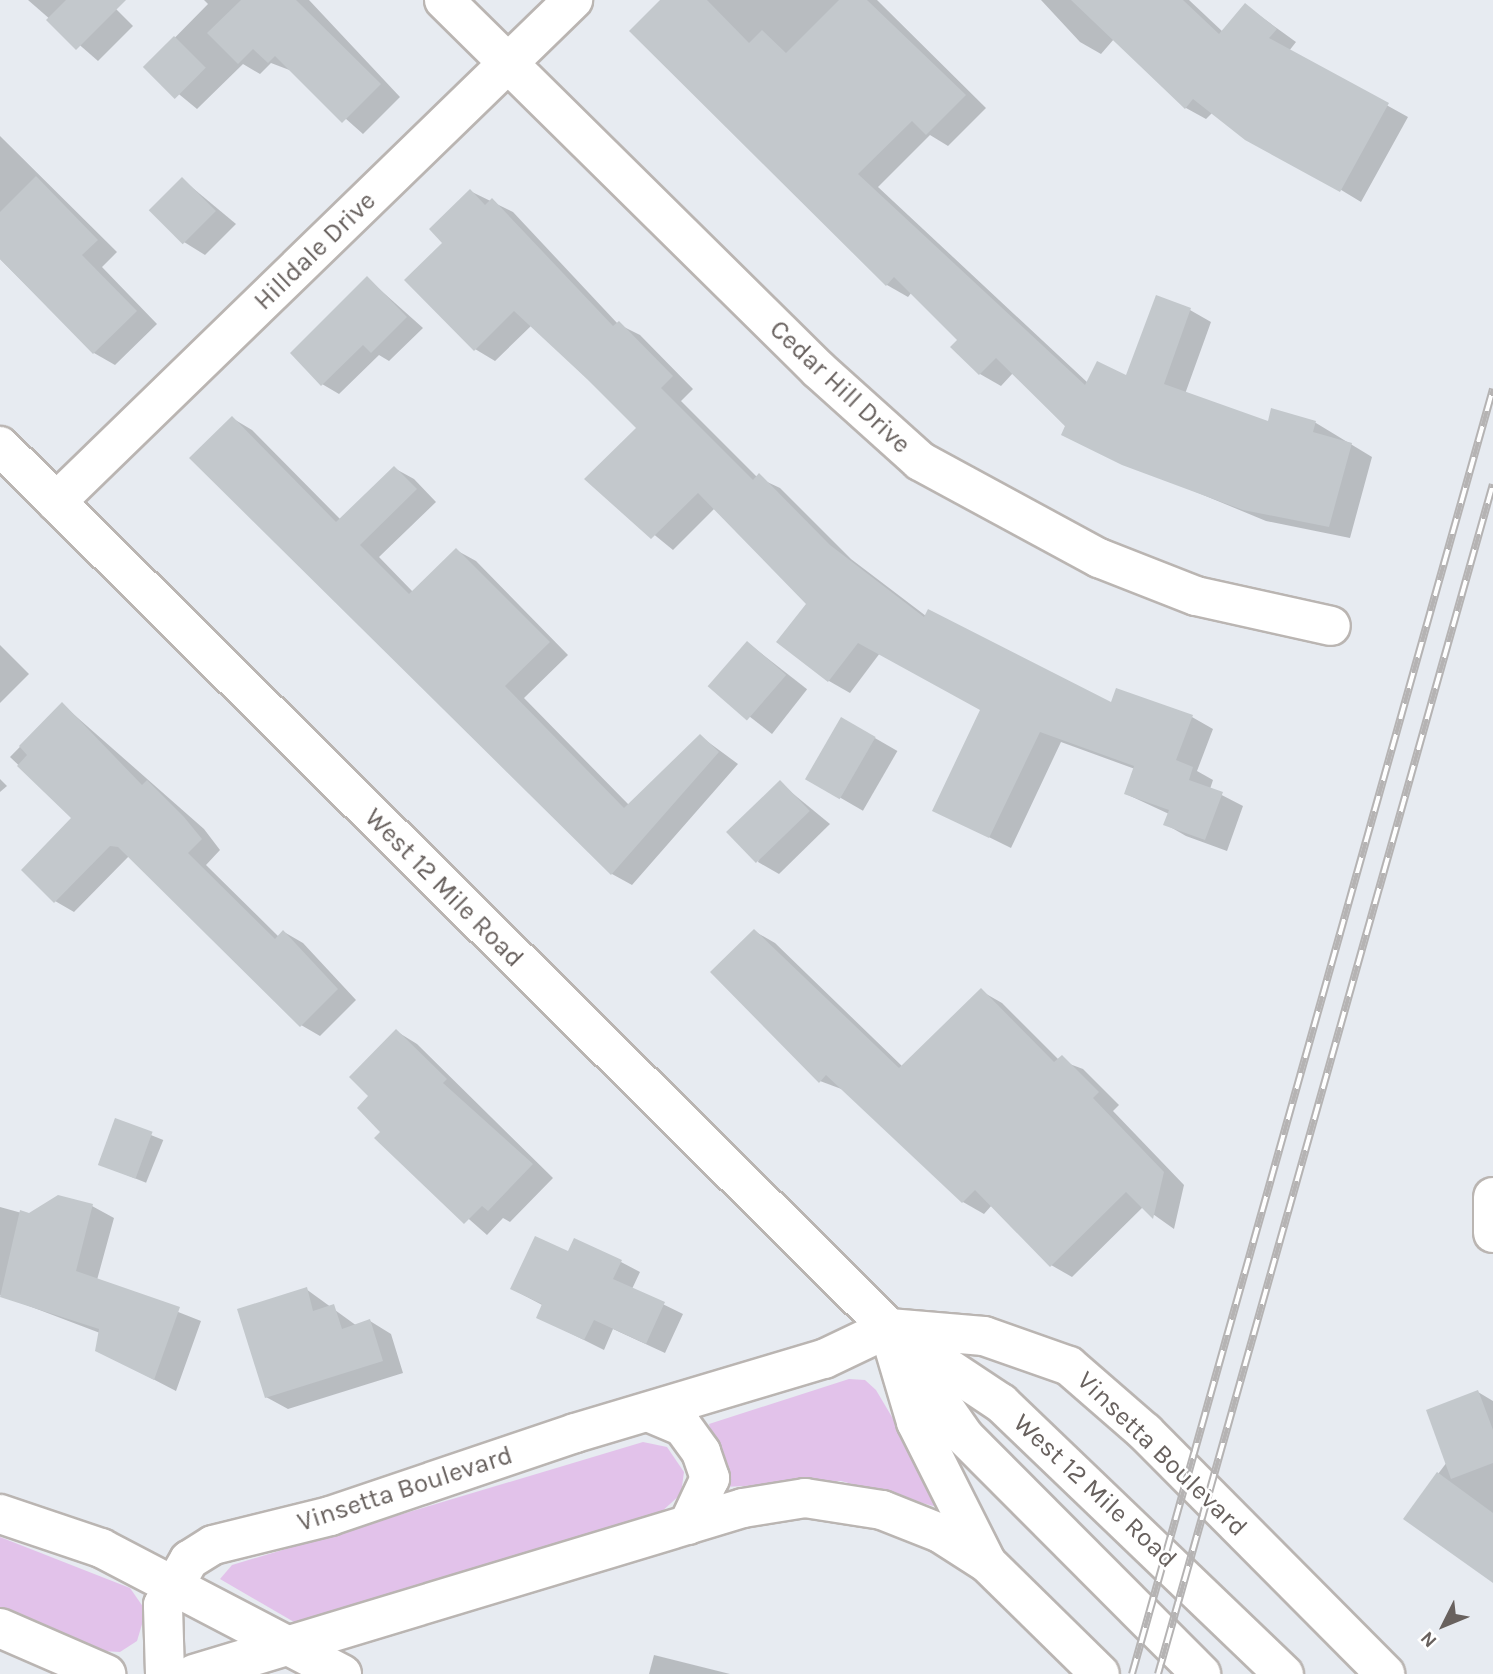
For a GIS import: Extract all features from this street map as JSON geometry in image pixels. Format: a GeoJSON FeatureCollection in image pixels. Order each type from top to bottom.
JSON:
{"type":"FeatureCollection","features":[{"type":"Feature","properties":{"kind":"street","name":"Cedar Hill Drive"},"geometry":{"type":"LineString","coordinates":[[444,0],[818,370],[920,461],[1099,558],[1196,596],[1331,626]]}},
{"type":"Feature","properties":{"kind":"street","name":"Hilldale Drive"},"geometry":{"type":"LineString","coordinates":[[56,502],[573,0]]}},
{"type":"Feature","properties":{"kind":"street","name":"West 12 Mile Road"},"geometry":{"type":"LineString","coordinates":[[0,446],[889,1328],[964,1436],[1201,1674]]}},
{"type":"Feature","properties":{"kind":"street"},"geometry":{"type":"LineString","coordinates":[[1493,1197],[1493,1233]]}},
{"type":"Feature","properties":{"kind":"street","name":"West 12 Mile Road"},"geometry":{"type":"LineString","coordinates":[[889,1328],[1001,1403],[1283,1674]]}},
{"type":"Feature","properties":{"kind":"street","name":"Vinsetta Boulevard"},"geometry":{"type":"LineString","coordinates":[[164,1674],[160,1627],[174,1583],[189,1560],[213,1545],[330,1516],[648,1412],[824,1359],[889,1328],[984,1336],[1069,1366],[1146,1432],[1385,1674]]}},
{"type":"Feature","properties":{"kind":"street"},"geometry":{"type":"LineString","coordinates":[[889,1328],[916,1422],[987,1563]]}},
{"type":"Feature","properties":{"kind":"street"},"geometry":{"type":"LineString","coordinates":[[648,1412],[683,1427],[701,1452],[710,1478],[688,1525]]}},
{"type":"Feature","properties":{"kind":"street"},"geometry":{"type":"LineString","coordinates":[[194,1674],[295,1648],[688,1525],[772,1502],[839,1500],[909,1517],[987,1563],[1100,1674]]}},
{"type":"Feature","properties":{"kind":"street"},"geometry":{"type":"LineString","coordinates":[[0,1514],[174,1583],[342,1674]]}},
{"type":"Feature","properties":{"kind":"street"},"geometry":{"type":"LineString","coordinates":[[0,1628],[106,1674]]}},
{"type":"Feature","properties":{"kind":"shaded area"},"geometry":{"type":"Polygon","coordinates":[[[849,1379],[865,1380],[876,1390],[940,1498],[937,1507],[841,1481],[724,1487],[709,1424],[849,1379]]]}},
{"type":"Feature","properties":{"kind":"shaded area"},"geometry":{"type":"Polygon","coordinates":[[[643,1442],[667,1447],[684,1472],[681,1494],[659,1514],[294,1622],[220,1579],[232,1565],[643,1442]]]}},
{"type":"Feature","properties":{"kind":"shaded area"},"geometry":{"type":"Polygon","coordinates":[[[0,1537],[130,1588],[146,1611],[137,1641],[120,1652],[102,1651],[0,1610],[0,1537]]]}},
{"type":"Feature","properties":{"kind":"building"},"geometry":{"type":"Polygon","coordinates":[[[66,0],[126,0],[76,50],[46,20],[66,0]]]}},
{"type":"Feature","properties":{"kind":"building"},"geometry":{"type":"Polygon","coordinates":[[[241,0],[296,0],[381,84],[342,123],[275,56],[268,63],[253,49],[238,64],[207,33],[241,0]]]}},
{"type":"Feature","properties":{"kind":"building"},"geometry":{"type":"Polygon","coordinates":[[[660,0],[707,0],[749,43],[762,30],[786,53],[839,0],[867,0],[966,95],[926,135],[912,121],[858,174],[1085,385],[1097,361],[1126,375],[1156,295],[1191,308],[1164,384],[1268,421],[1271,408],[1316,421],[1313,432],[1352,443],[1329,527],[1243,510],[1122,465],[1061,435],[1065,426],[996,358],[979,375],[950,347],[957,340],[894,277],[886,286],[629,31],[660,0]]]}},
{"type":"Feature","properties":{"kind":"building"},"geometry":{"type":"Polygon","coordinates":[[[1071,0],[1183,0],[1219,34],[1245,3],[1277,29],[1269,38],[1389,103],[1340,192],[1245,140],[1193,99],[1185,109],[1071,0]]]}},
{"type":"Feature","properties":{"kind":"building"},"geometry":{"type":"Polygon","coordinates":[[[174,36],[206,68],[175,99],[143,67],[174,36]]]}},
{"type":"Feature","properties":{"kind":"building"},"geometry":{"type":"Polygon","coordinates":[[[36,176],[98,240],[82,255],[137,311],[93,354],[0,259],[0,212],[36,176]]]}},
{"type":"Feature","properties":{"kind":"building"},"geometry":{"type":"Polygon","coordinates":[[[182,177],[216,211],[183,244],[149,210],[182,177]]]}},
{"type":"Feature","properties":{"kind":"building"},"geometry":{"type":"Polygon","coordinates":[[[470,189],[485,205],[492,198],[613,326],[619,321],[673,376],[661,388],[753,480],[759,473],[830,545],[924,617],[928,609],[1111,702],[1116,688],[1193,715],[1176,760],[1193,767],[1189,780],[1223,792],[1205,840],[1163,825],[1169,810],[1124,794],[1134,766],[1040,732],[989,838],[932,811],[980,710],[858,643],[828,682],[776,642],[806,604],[698,493],[651,539],[584,479],[636,428],[587,379],[514,311],[474,351],[404,280],[442,243],[429,229],[470,189]]]}},
{"type":"Feature","properties":{"kind":"building"},"geometry":{"type":"Polygon","coordinates":[[[367,276],[407,317],[371,353],[363,345],[321,386],[290,353],[367,276]]]}},
{"type":"Feature","properties":{"kind":"building"},"geometry":{"type":"Polygon","coordinates":[[[232,416],[336,522],[394,466],[417,489],[360,545],[409,594],[456,548],[550,642],[505,686],[624,808],[700,734],[719,752],[611,875],[189,458],[232,416]]]}},
{"type":"Feature","properties":{"kind":"building"},"geometry":{"type":"Polygon","coordinates":[[[747,641],[786,675],[747,720],[708,686],[747,641]]]}},
{"type":"Feature","properties":{"kind":"building"},"geometry":{"type":"Polygon","coordinates":[[[62,702],[142,785],[147,780],[184,817],[202,839],[188,853],[275,939],[283,930],[338,989],[300,1027],[118,847],[110,846],[54,903],[21,870],[71,818],[17,766],[27,755],[19,746],[62,702]]]}},
{"type":"Feature","properties":{"kind":"building"},"geometry":{"type":"Polygon","coordinates":[[[841,717],[876,737],[840,799],[805,779],[841,717]]]}},
{"type":"Feature","properties":{"kind":"building"},"geometry":{"type":"Polygon","coordinates":[[[780,780],[810,811],[756,863],[726,832],[780,780]]]}},
{"type":"Feature","properties":{"kind":"building"},"geometry":{"type":"Polygon","coordinates":[[[754,929],[899,1068],[981,988],[1054,1062],[1062,1055],[1099,1092],[1093,1098],[1164,1172],[1153,1219],[1126,1192],[1050,1267],[975,1190],[962,1203],[826,1075],[819,1083],[710,972],[754,929]]]}},
{"type":"Feature","properties":{"kind":"building"},"geometry":{"type":"Polygon","coordinates":[[[396,1029],[447,1079],[443,1083],[533,1164],[488,1211],[482,1206],[464,1224],[374,1138],[380,1132],[357,1108],[368,1096],[349,1077],[396,1029]]]}},
{"type":"Feature","properties":{"kind":"building"},"geometry":{"type":"Polygon","coordinates":[[[115,1118],[153,1132],[135,1179],[98,1165],[115,1118]]]}},
{"type":"Feature","properties":{"kind":"building"},"geometry":{"type":"Polygon","coordinates":[[[58,1195],[93,1204],[76,1271],[180,1307],[154,1380],[95,1351],[99,1329],[0,1297],[20,1210],[29,1213],[58,1195]]]}},
{"type":"Feature","properties":{"kind":"building"},"geometry":{"type":"Polygon","coordinates":[[[535,1236],[568,1251],[574,1238],[622,1260],[613,1279],[665,1302],[646,1344],[594,1320],[584,1340],[536,1318],[542,1304],[510,1289],[535,1236]]]}},
{"type":"Feature","properties":{"kind":"building"},"geometry":{"type":"Polygon","coordinates":[[[307,1287],[313,1311],[334,1304],[342,1329],[370,1319],[383,1361],[265,1398],[237,1309],[307,1287]]]}},
{"type":"Feature","properties":{"kind":"building"},"geometry":{"type":"Polygon","coordinates":[[[1478,1390],[1493,1430],[1493,1463],[1451,1479],[1426,1410],[1478,1390]]]}},
{"type":"Feature","properties":{"kind":"building"},"geometry":{"type":"Polygon","coordinates":[[[1437,1472],[1493,1513],[1493,1583],[1403,1519],[1437,1472]]]}},
{"type":"Feature","properties":{"kind":"railway"},"geometry":{"type":"LineString","coordinates":[[1132,1674],[1493,389]]}},
{"type":"Feature","properties":{"kind":"railway"},"geometry":{"type":"LineString","coordinates":[[1158,1674],[1493,484]]}}]}
